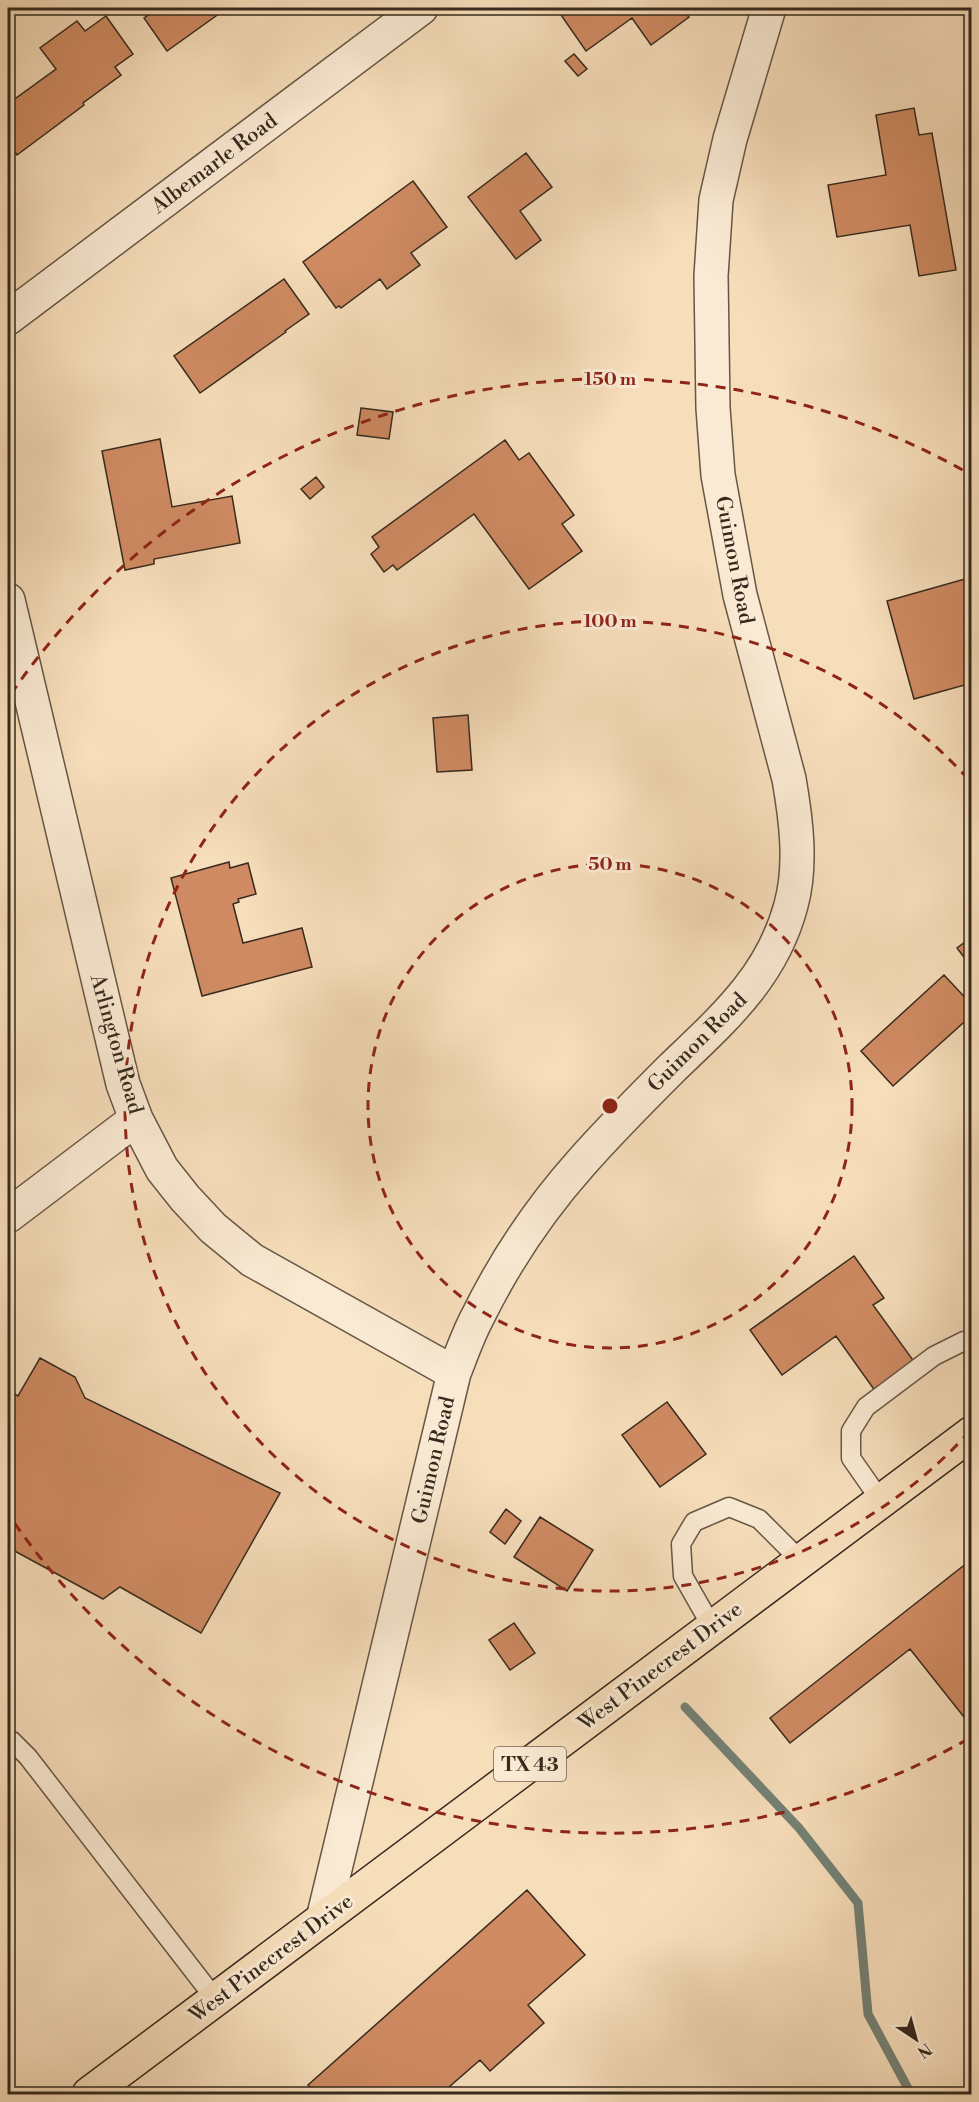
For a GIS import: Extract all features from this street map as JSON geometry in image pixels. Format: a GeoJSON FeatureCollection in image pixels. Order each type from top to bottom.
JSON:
{"type":"FeatureCollection","features":[{"type":"Feature","properties":{"kind":"main road","name":"West Pinecrest Drive"},"geometry":{"type":"LineString","coordinates":[[100,2091],[323,1919],[972,1433]]}},
{"type":"Feature","properties":{"kind":"street","name":"Albemarle Road"},"geometry":{"type":"LineString","coordinates":[[8,318],[422,8]]}},
{"type":"Feature","properties":{"kind":"street","name":"Guimon Road"},"geometry":{"type":"LineString","coordinates":[[323,1919],[454,1373],[476,1319],[540,1215],[578,1166],[620,1119],[724,1019],[753,986],[771,957],[784,929],[792,903],[797,840],[794,807],[789,779],[740,595],[718,474],[713,408],[711,276],[716,200],[730,139],[769,8]]}},
{"type":"Feature","properties":{"kind":"street","name":"Arlington Road"},"geometry":{"type":"LineString","coordinates":[[8,600],[121,1074],[136,1119],[162,1169],[213,1228],[252,1260],[454,1373]]}},
{"type":"Feature","properties":{"kind":"street"},"geometry":{"type":"LineString","coordinates":[[8,1216],[136,1119]]}},
{"type":"Feature","properties":{"kind":"lane"},"geometry":{"type":"LineString","coordinates":[[881,1501],[851,1458],[851,1431],[866,1407],[934,1356],[964,1341],[972,1342]]}},
{"type":"Feature","properties":{"kind":"lane"},"geometry":{"type":"LineString","coordinates":[[712,1627],[683,1576],[681,1544],[694,1522],[729,1507],[759,1519],[801,1561]]}},
{"type":"Feature","properties":{"kind":"lane"},"geometry":{"type":"LineString","coordinates":[[8,1739],[28,1757],[216,2000]]}},
{"type":"Feature","properties":{"kind":"building"},"geometry":{"type":"Polygon","coordinates":[[[159,8],[227,8],[167,51],[144,18],[159,8]]]}},
{"type":"Feature","properties":{"kind":"building"},"geometry":{"type":"Polygon","coordinates":[[[571,8],[682,8],[689,17],[651,45],[632,18],[586,51],[561,15],[571,8]]]}},
{"type":"Feature","properties":{"kind":"building"},"geometry":{"type":"Polygon","coordinates":[[[106,16],[133,54],[115,67],[121,75],[17,155],[8,141],[8,104],[56,69],[40,48],[77,21],[85,31],[106,16]]]}},
{"type":"Feature","properties":{"kind":"building"},"geometry":{"type":"Polygon","coordinates":[[[574,54],[587,69],[578,76],[565,61],[574,54]]]}},
{"type":"Feature","properties":{"kind":"building"},"geometry":{"type":"Polygon","coordinates":[[[914,108],[919,135],[932,133],[956,270],[919,276],[910,225],[837,237],[828,185],[886,175],[876,115],[914,108]]]}},
{"type":"Feature","properties":{"kind":"building"},"geometry":{"type":"Polygon","coordinates":[[[526,153],[552,187],[520,211],[541,240],[516,259],[468,197],[526,153]]]}},
{"type":"Feature","properties":{"kind":"building"},"geometry":{"type":"Polygon","coordinates":[[[413,181],[447,227],[411,253],[420,265],[387,289],[380,279],[341,308],[339,306],[336,308],[303,262],[413,181]]]}},
{"type":"Feature","properties":{"kind":"building"},"geometry":{"type":"Polygon","coordinates":[[[284,279],[309,314],[200,393],[174,356],[284,279]]]}},
{"type":"Feature","properties":{"kind":"building"},"geometry":{"type":"Polygon","coordinates":[[[361,408],[393,412],[389,439],[357,435],[361,408]]]}},
{"type":"Feature","properties":{"kind":"building"},"geometry":{"type":"Polygon","coordinates":[[[160,439],[172,507],[232,496],[240,543],[154,559],[154,564],[125,570],[102,451],[160,439]]]}},
{"type":"Feature","properties":{"kind":"building"},"geometry":{"type":"Polygon","coordinates":[[[505,440],[519,460],[529,453],[574,515],[562,524],[582,551],[529,589],[474,514],[397,570],[393,565],[384,572],[371,554],[379,547],[372,537],[505,440]]]}},
{"type":"Feature","properties":{"kind":"building"},"geometry":{"type":"Polygon","coordinates":[[[316,477],[324,487],[310,499],[301,489],[316,477]]]}},
{"type":"Feature","properties":{"kind":"building"},"geometry":{"type":"Polygon","coordinates":[[[972,577],[972,616],[964,618],[969,636],[972,635],[972,683],[914,699],[887,601],[972,577]]]}},
{"type":"Feature","properties":{"kind":"building"},"geometry":{"type":"Polygon","coordinates":[[[468,715],[472,770],[437,772],[433,718],[468,715]]]}},
{"type":"Feature","properties":{"kind":"building"},"geometry":{"type":"Polygon","coordinates":[[[229,862],[230,868],[248,863],[256,894],[238,899],[239,902],[233,904],[243,943],[302,928],[312,967],[202,996],[171,878],[229,862]]]}},
{"type":"Feature","properties":{"kind":"building"},"geometry":{"type":"Polygon","coordinates":[[[972,937],[972,968],[957,948],[972,937]]]}},
{"type":"Feature","properties":{"kind":"building"},"geometry":{"type":"Polygon","coordinates":[[[944,975],[972,1005],[972,1015],[893,1086],[861,1051],[944,975]]]}},
{"type":"Feature","properties":{"kind":"building"},"geometry":{"type":"Polygon","coordinates":[[[854,1256],[884,1298],[873,1305],[918,1367],[878,1395],[836,1336],[782,1375],[750,1330],[854,1256]]]}},
{"type":"Feature","properties":{"kind":"building"},"geometry":{"type":"Polygon","coordinates":[[[40,1358],[75,1377],[85,1398],[280,1493],[201,1633],[120,1587],[103,1599],[11,1549],[8,1552],[8,1390],[18,1396],[40,1358]]]}},
{"type":"Feature","properties":{"kind":"building"},"geometry":{"type":"Polygon","coordinates":[[[667,1402],[706,1454],[660,1487],[622,1435],[667,1402]]]}},
{"type":"Feature","properties":{"kind":"building"},"geometry":{"type":"Polygon","coordinates":[[[506,1509],[521,1521],[505,1544],[490,1532],[506,1509]]]}},
{"type":"Feature","properties":{"kind":"building"},"geometry":{"type":"Polygon","coordinates":[[[540,1517],[593,1550],[567,1591],[514,1557],[540,1517]]]}},
{"type":"Feature","properties":{"kind":"building"},"geometry":{"type":"Polygon","coordinates":[[[972,1559],[972,1727],[910,1649],[790,1743],[770,1718],[972,1559]]]}},
{"type":"Feature","properties":{"kind":"building"},"geometry":{"type":"Polygon","coordinates":[[[514,1623],[535,1653],[510,1670],[489,1640],[514,1623]]]}},
{"type":"Feature","properties":{"kind":"building"},"geometry":{"type":"Polygon","coordinates":[[[527,1890],[585,1955],[528,2005],[544,2023],[490,2071],[480,2060],[441,2094],[317,2094],[308,2085],[527,1890]]]}},
{"type":"Feature","properties":{"kind":"waterway"},"geometry":{"type":"LineString","coordinates":[[685,1707],[799,1828],[858,1903],[868,2014],[911,2094]]}}]}
